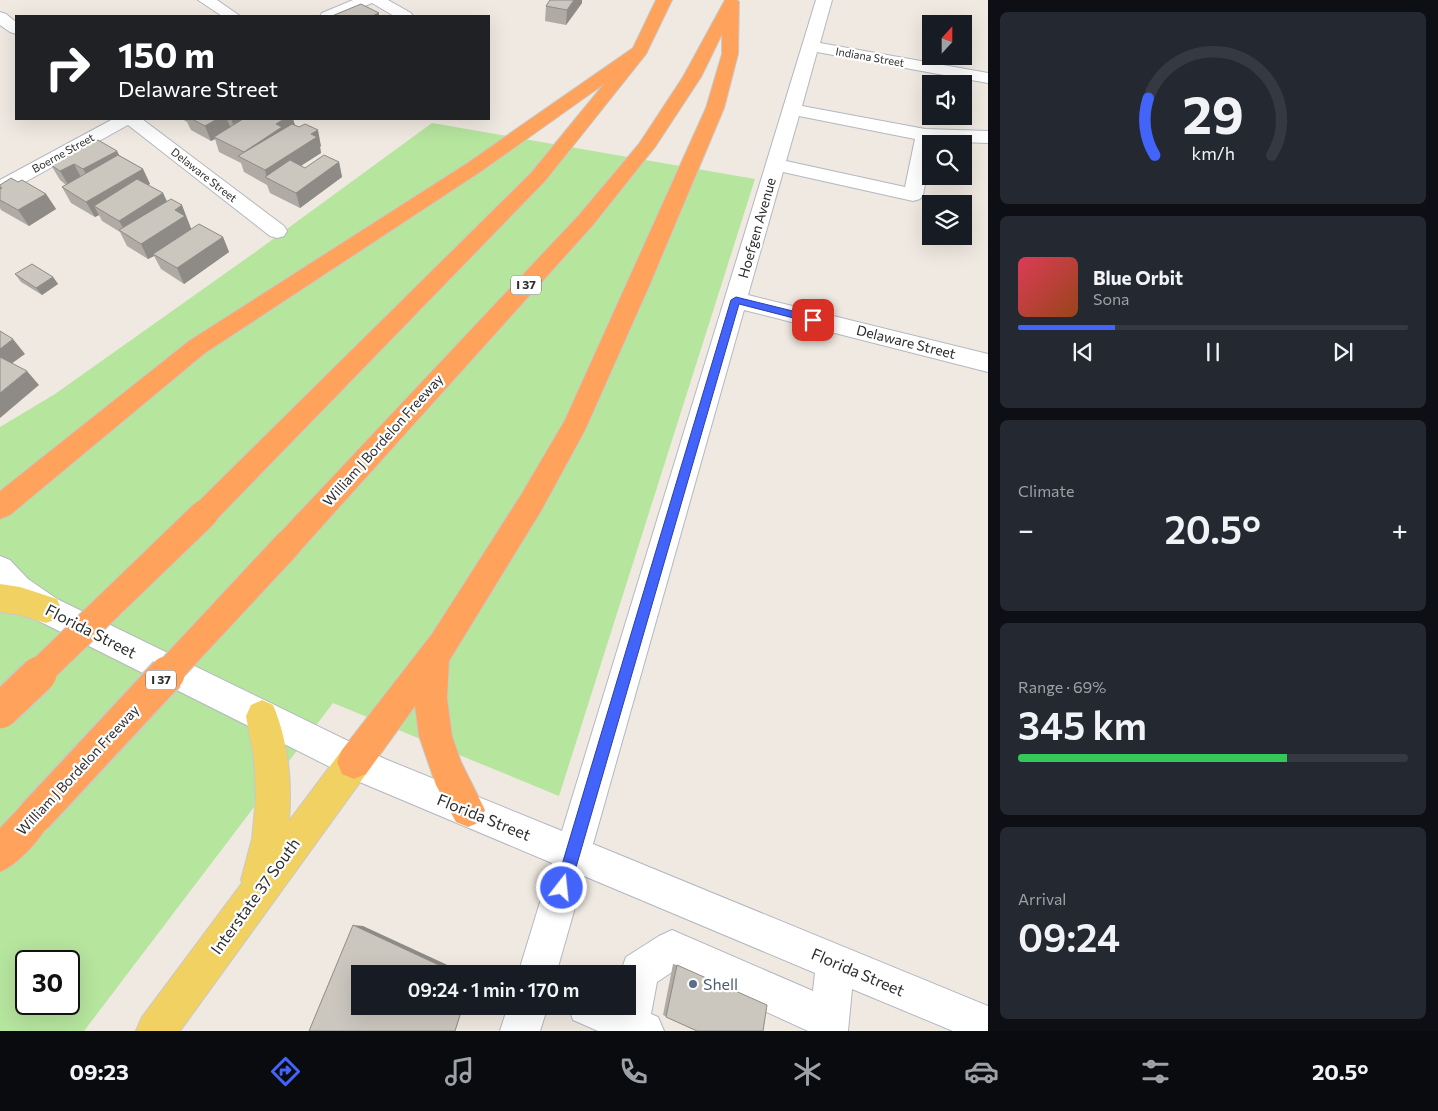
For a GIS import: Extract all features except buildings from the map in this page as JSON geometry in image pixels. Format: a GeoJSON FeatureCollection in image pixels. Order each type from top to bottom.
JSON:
{"type":"FeatureCollection","features":[{"type":"Feature","properties":{"kind":"highway"},"geometry":{"type":"LineString","coordinates":[[0,711],[204,514],[538,177],[640,51],[664,0]]}},
{"type":"Feature","properties":{"kind":"highway"},"geometry":{"type":"LineString","coordinates":[[354,762],[434,656],[531,504],[576,423],[715,108],[730,54],[731,1]]}},
{"type":"Feature","properties":{"kind":"highway","name":"William J Bordelon Freeway"},"geometry":{"type":"LineString","coordinates":[[0,854],[586,220],[656,131],[692,77],[731,1]]}},
{"type":"Feature","properties":{"kind":"highway"},"geometry":{"type":"LineString","coordinates":[[0,506],[197,347],[473,168],[640,51]]}},
{"type":"Feature","properties":{"kind":"highway"},"geometry":{"type":"LineString","coordinates":[[0,483],[34,474],[48,467]]}},
{"type":"Feature","properties":{"kind":"highway"},"geometry":{"type":"LineString","coordinates":[[434,656],[430,704],[434,735],[443,765],[454,788],[468,810]]}},
{"type":"Feature","properties":{"kind":"main road"},"geometry":{"type":"LineString","coordinates":[[0,598],[20,601],[46,609]]}},
{"type":"Feature","properties":{"kind":"main road"},"geometry":{"type":"LineString","coordinates":[[253,898],[263,868],[274,812],[274,778],[270,745],[262,716]]}},
{"type":"Feature","properties":{"kind":"main road","name":"Interstate 37 South"},"geometry":{"type":"LineString","coordinates":[[156,1031],[354,762]]}},
{"type":"Feature","properties":{"kind":"street"},"geometry":{"type":"LineString","coordinates":[[206,0],[230,15]]}},
{"type":"Feature","properties":{"kind":"street"},"geometry":{"type":"LineString","coordinates":[[330,15],[366,0]]}},
{"type":"Feature","properties":{"kind":"street"},"geometry":{"type":"LineString","coordinates":[[377,0],[403,15]]}},
{"type":"Feature","properties":{"kind":"street","name":"Hoefgen Avenue"},"geometry":{"type":"LineString","coordinates":[[540,965],[824,0]]}},
{"type":"Feature","properties":{"kind":"street"},"geometry":{"type":"LineString","coordinates":[[0,16],[15,28]]}},
{"type":"Feature","properties":{"kind":"street","name":"Indiana Street"},"geometry":{"type":"LineString","coordinates":[[811,46],[988,78]]}},
{"type":"Feature","properties":{"kind":"street"},"geometry":{"type":"LineString","coordinates":[[792,109],[925,135]]}},
{"type":"Feature","properties":{"kind":"street","name":"Boerne Street"},"geometry":{"type":"LineString","coordinates":[[0,188],[124,120]]}},
{"type":"Feature","properties":{"kind":"street","name":"Delaware Street"},"geometry":{"type":"LineString","coordinates":[[132,120],[277,231]]}},
{"type":"Feature","properties":{"kind":"street"},"geometry":{"type":"LineString","coordinates":[[972,136],[988,137]]}},
{"type":"Feature","properties":{"kind":"street"},"geometry":{"type":"LineString","coordinates":[[776,165],[912,195],[922,149]]}},
{"type":"Feature","properties":{"kind":"street","name":"Delaware Street"},"geometry":{"type":"LineString","coordinates":[[736,300],[988,363]]}},
{"type":"Feature","properties":{"kind":"street","name":"Florida Street"},"geometry":{"type":"LineString","coordinates":[[0,570],[18,588],[46,609],[354,762],[988,1026]]}},
{"type":"Feature","properties":{"kind":"street"},"geometry":{"type":"LineString","coordinates":[[607,1015],[636,1028],[640,971],[672,949],[829,1025],[835,962]]}},
{"type":"Feature","properties":{"kind":"street"},"geometry":{"type":"LineString","coordinates":[[520,1031],[525,1015]]}},
{"type":"Feature","properties":{"kind":"green space"},"geometry":{"type":"Polygon","coordinates":[[[432,123],[755,179],[559,796],[333,703],[84,1031],[0,1031],[0,427],[55,394],[254,253],[432,123]]]}},
{"type":"Feature","properties":{"kind":"place","name":"Shell"},"geometry":{"type":"Point","coordinates":[693,984]}},
{"type":"Feature","properties":{"kind":"route"},"geometry":{"type":"LineString","coordinates":[[562,888],[736,300],[813,320]]}}]}
